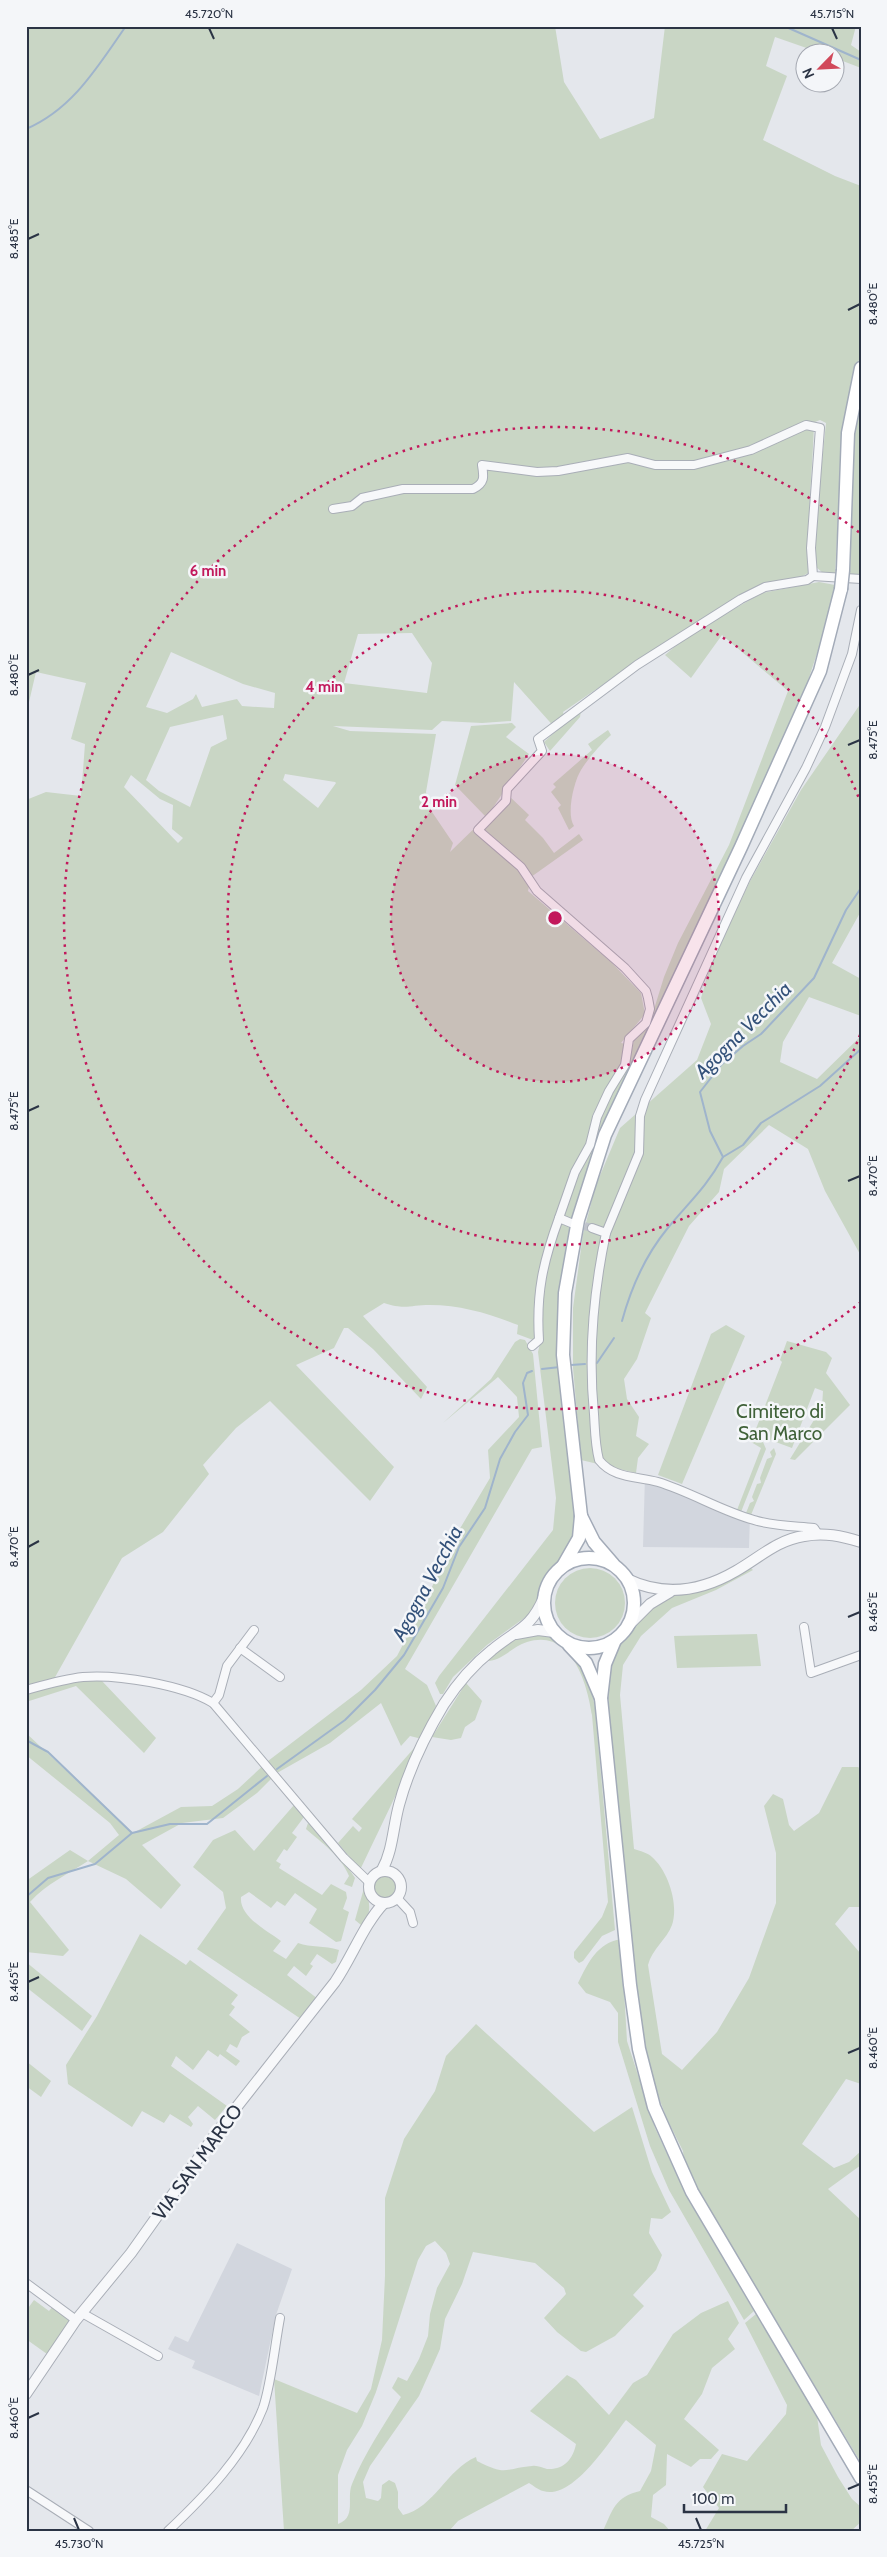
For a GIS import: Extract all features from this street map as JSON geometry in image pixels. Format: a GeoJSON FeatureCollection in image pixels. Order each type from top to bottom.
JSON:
{"type":"FeatureCollection","features":[{"type":"Feature","properties":{"kind":"main road"},"geometry":{"type":"LineString","coordinates":[[601,1698],[586,1663],[568,1643],[554,1632],[544,1610],[544,1597],[550,1580],[563,1566],[578,1538],[582,1516],[563,1355],[565,1293],[578,1220],[605,1135],[729,872],[820,671],[841,590],[848,433],[861,368]]}},
{"type":"Feature","properties":{"kind":"main road"},"geometry":{"type":"LineString","coordinates":[[582,1516],[594,1542],[626,1579],[632,1591],[634,1604],[632,1617],[626,1628],[615,1640],[605,1664],[601,1698],[630,1986],[644,2069],[654,2107],[668,2142],[692,2192],[718,2239],[861,2478]]}},
{"type":"Feature","properties":{"kind":"main road"},"geometry":{"type":"LineString","coordinates":[[563,1566],[575,1560],[588,1558],[602,1560],[614,1566]]}},
{"type":"Feature","properties":{"kind":"main road"},"geometry":{"type":"LineString","coordinates":[[568,1643],[592,1648],[615,1640]]}},
{"type":"Feature","properties":{"kind":"street"},"geometry":{"type":"LineString","coordinates":[[333,509],[352,506],[362,498],[403,489],[473,489],[481,484],[484,478],[482,464],[537,472],[558,471],[628,458],[655,465],[694,464],[751,450],[806,426],[820,428],[811,548],[813,576]]}},
{"type":"Feature","properties":{"kind":"street"},"geometry":{"type":"LineString","coordinates":[[532,1346],[539,1340],[540,1279],[570,1185],[590,1145],[597,1116],[609,1090],[626,1065],[630,1039],[646,1023],[650,1009],[646,991],[625,968],[537,891],[520,867],[478,830],[506,801],[507,789],[542,751],[538,739],[638,665],[741,599],[765,587],[807,580],[813,576],[861,579]]}},
{"type":"Feature","properties":{"kind":"street"},"geometry":{"type":"LineString","coordinates":[[818,1534],[814,1528],[766,1523],[735,1514],[658,1482],[623,1476],[604,1466],[599,1460],[590,1378],[591,1322],[606,1234],[639,1152],[640,1116],[645,1100],[746,878],[806,768],[825,727],[852,654],[861,610]]}},
{"type":"Feature","properties":{"kind":"street"},"geometry":{"type":"LineString","coordinates":[[559,1218],[571,1223]]}},
{"type":"Feature","properties":{"kind":"street"},"geometry":{"type":"LineString","coordinates":[[592,1228],[606,1234]]}},
{"type":"Feature","properties":{"kind":"street"},"geometry":{"type":"LineString","coordinates":[[626,1628],[650,1604],[670,1592],[699,1586],[719,1579],[736,1571],[780,1543],[818,1534],[842,1536],[861,1542]]}},
{"type":"Feature","properties":{"kind":"street"},"geometry":{"type":"LineString","coordinates":[[626,1579],[645,1588],[670,1592]]}},
{"type":"Feature","properties":{"kind":"street"},"geometry":{"type":"LineString","coordinates":[[389,1857],[394,1873],[401,1884],[397,1898],[384,1903],[372,1896],[368,1888],[369,1882],[374,1874],[382,1870],[389,1857],[392,1831],[405,1785],[439,1712],[449,1696],[477,1663],[515,1634],[537,1614],[544,1597]]}},
{"type":"Feature","properties":{"kind":"street"},"geometry":{"type":"LineString","coordinates":[[804,1626],[811,1673],[861,1655]]}},
{"type":"Feature","properties":{"kind":"street"},"geometry":{"type":"LineString","coordinates":[[213,1704],[219,1694],[227,1666],[254,1630]]}},
{"type":"Feature","properties":{"kind":"street"},"geometry":{"type":"LineString","coordinates":[[515,1634],[538,1630],[554,1632]]}},
{"type":"Feature","properties":{"kind":"street"},"geometry":{"type":"LineString","coordinates":[[240,1648],[280,1676]]}},
{"type":"Feature","properties":{"kind":"street"},"geometry":{"type":"LineString","coordinates":[[26,1690],[65,1680],[100,1677],[158,1684],[201,1696],[213,1704],[344,1858],[369,1882]]}},
{"type":"Feature","properties":{"kind":"street"},"geometry":{"type":"LineString","coordinates":[[382,1870],[394,1873]]}},
{"type":"Feature","properties":{"kind":"street","name":"VIA SAN MARCO"},"geometry":{"type":"LineString","coordinates":[[366,1928],[373,1908],[372,1896]]}},
{"type":"Feature","properties":{"kind":"street"},"geometry":{"type":"LineString","coordinates":[[397,1898],[410,1912],[413,1923]]}},
{"type":"Feature","properties":{"kind":"street","name":"VIA SAN MARCO"},"geometry":{"type":"LineString","coordinates":[[26,2394],[79,2317],[131,2253],[217,2132],[335,1982],[350,1961],[375,1912],[384,1903]]}},
{"type":"Feature","properties":{"kind":"street"},"geometry":{"type":"LineString","coordinates":[[26,2283],[79,2317],[158,2356]]}},
{"type":"Feature","properties":{"kind":"street"},"geometry":{"type":"LineString","coordinates":[[168,2531],[210,2491],[251,2431],[263,2408],[280,2318]]}},
{"type":"Feature","properties":{"kind":"street"},"geometry":{"type":"LineString","coordinates":[[26,2490],[88,2531]]}},
{"type":"Feature","properties":{"kind":"shaded area"},"geometry":{"type":"Polygon","coordinates":[[[645,1475],[664,1480],[750,1515],[749,1548],[643,1547],[645,1475]]]}},
{"type":"Feature","properties":{"kind":"shaded area"},"geometry":{"type":"Polygon","coordinates":[[[237,2243],[292,2269],[276,2315],[259,2396],[192,2368],[195,2361],[168,2349],[175,2336],[188,2342],[237,2243]]]}},
{"type":"Feature","properties":{"kind":"green space"},"geometry":{"type":"Polygon","coordinates":[[[26,26],[555,26],[564,82],[600,139],[654,118],[665,26],[856,26],[851,45],[861,52],[861,68],[844,61],[844,42],[794,42],[794,44],[775,37],[766,66],[787,76],[763,140],[835,176],[861,186],[861,353],[849,393],[841,457],[835,575],[823,573],[816,567],[816,519],[826,423],[820,420],[815,422],[814,426],[808,573],[802,577],[754,591],[657,649],[563,712],[565,718],[581,711],[580,717],[550,751],[544,742],[557,730],[514,682],[511,721],[482,723],[442,721],[432,730],[333,726],[350,731],[436,734],[426,792],[430,809],[453,843],[450,852],[486,817],[455,785],[471,726],[512,723],[516,727],[506,737],[529,754],[492,809],[508,795],[529,815],[525,820],[543,838],[554,853],[579,834],[583,840],[531,877],[528,891],[611,962],[641,993],[645,1014],[621,1043],[626,1044],[624,1062],[593,1114],[587,1145],[571,1171],[546,1244],[538,1275],[534,1322],[535,1337],[533,1340],[517,1334],[518,1325],[475,1311],[442,1305],[403,1307],[384,1303],[363,1316],[427,1387],[421,1399],[373,1349],[348,1328],[344,1328],[334,1348],[296,1365],[394,1467],[370,1501],[270,1401],[236,1428],[203,1465],[209,1474],[163,1532],[122,1558],[54,1679],[102,1675],[102,1681],[156,1738],[144,1753],[76,1686],[26,1702],[26,800],[46,792],[81,796],[85,744],[71,739],[86,683],[36,672],[26,715],[26,26]],[[412,633],[358,634],[344,683],[427,693],[432,663],[412,633]],[[171,652],[146,707],[167,713],[193,699],[196,694],[202,707],[237,699],[242,706],[274,708],[275,693],[243,684],[171,652]],[[223,715],[170,727],[146,780],[159,791],[190,807],[211,747],[227,739],[223,715]],[[285,774],[283,780],[318,808],[336,783],[285,774]],[[131,775],[124,787],[178,843],[183,838],[172,829],[173,805],[160,799],[131,775]]]}},
{"type":"Feature","properties":{"kind":"green space"},"geometry":{"type":"Polygon","coordinates":[[[861,385],[861,576],[850,576],[852,432],[861,385]]]}},
{"type":"Feature","properties":{"kind":"green space"},"geometry":{"type":"Polygon","coordinates":[[[819,582],[835,585],[820,644],[806,687],[574,1221],[563,1216],[578,1172],[594,1145],[601,1115],[629,1064],[634,1040],[651,1019],[664,977],[678,943],[729,845],[788,691],[722,635],[691,678],[665,655],[687,636],[762,593],[819,582]]]}},
{"type":"Feature","properties":{"kind":"green space"},"geometry":{"type":"Polygon","coordinates":[[[861,703],[861,911],[832,963],[861,979],[861,1016],[809,997],[783,1042],[780,1062],[817,1079],[861,1036],[861,1256],[825,1191],[808,1149],[769,1125],[724,1169],[719,1192],[689,1226],[645,1313],[651,1318],[637,1359],[624,1379],[627,1399],[639,1417],[636,1436],[649,1444],[638,1458],[636,1473],[581,1460],[573,1368],[573,1308],[583,1234],[596,1185],[620,1128],[697,1060],[711,1024],[701,998],[711,964],[749,883],[801,790],[861,703]]]}},
{"type":"Feature","properties":{"kind":"green space"},"geometry":{"type":"Polygon","coordinates":[[[608,730],[611,735],[591,756],[578,775],[571,806],[574,826],[569,830],[558,808],[561,805],[551,792],[556,787],[553,784],[592,750],[588,744],[608,730]]]}},
{"type":"Feature","properties":{"kind":"green space"},"geometry":{"type":"Polygon","coordinates":[[[560,1223],[570,1226],[562,1281],[576,1521],[575,1535],[562,1561],[548,1577],[534,1611],[487,1645],[453,1677],[443,1694],[440,1694],[435,1683],[439,1676],[553,1530],[556,1498],[538,1352],[541,1338],[548,1251],[560,1223]]]}},
{"type":"Feature","properties":{"kind":"green space"},"geometry":{"type":"Polygon","coordinates":[[[726,1325],[745,1336],[682,1484],[658,1475],[711,1334],[726,1325]]]}},
{"type":"Feature","properties":{"kind":"green space"},"geometry":{"type":"Polygon","coordinates":[[[520,1339],[525,1340],[533,1354],[542,1447],[532,1449],[405,1669],[427,1685],[436,1706],[422,1739],[410,1736],[401,1746],[381,1703],[330,1743],[277,1773],[257,1793],[223,1818],[182,1823],[142,1845],[181,1885],[161,1909],[126,1879],[88,1861],[119,1835],[110,1823],[26,1755],[26,1733],[133,1833],[181,1807],[212,1806],[238,1789],[268,1761],[361,1690],[397,1656],[429,1594],[449,1547],[490,1478],[488,1450],[519,1417],[517,1397],[498,1377],[443,1423],[491,1379],[515,1342],[520,1339]]]}},
{"type":"Feature","properties":{"kind":"green space","name":"Cimitero di San Marco"},"geometry":{"type":"Polygon","coordinates":[[[787,1341],[826,1352],[832,1358],[826,1373],[850,1405],[795,1460],[790,1459],[822,1407],[823,1391],[815,1388],[792,1448],[754,1434],[782,1362],[780,1360],[787,1341]]]}},
{"type":"Feature","properties":{"kind":"green space"},"geometry":{"type":"Polygon","coordinates":[[[753,1437],[763,1442],[766,1449],[741,1512],[737,1510],[761,1448],[751,1442],[753,1437]]]}},
{"type":"Feature","properties":{"kind":"green space"},"geometry":{"type":"Polygon","coordinates":[[[774,1448],[776,1454],[751,1515],[746,1513],[750,1503],[754,1501],[752,1497],[757,1484],[761,1483],[760,1478],[767,1459],[772,1457],[770,1452],[774,1448]]]}},
{"type":"Feature","properties":{"kind":"green space"},"geometry":{"type":"Polygon","coordinates":[[[750,1567],[753,1570],[716,1590],[672,1608],[641,1636],[623,1665],[620,1695],[634,1849],[648,1854],[658,1863],[671,1888],[674,1907],[674,1917],[670,1930],[653,1954],[648,1965],[662,2054],[682,2070],[717,2032],[749,1978],[776,1903],[776,1853],[764,1806],[773,1794],[783,1799],[789,1825],[794,1831],[819,1813],[842,1767],[858,1767],[861,1769],[861,1907],[849,1907],[835,1924],[861,1954],[861,2084],[846,2079],[802,2144],[834,2168],[849,2162],[861,2151],[861,2165],[828,2189],[861,2220],[861,2463],[694,2183],[684,2162],[683,2151],[667,2119],[651,2077],[637,1997],[609,1726],[608,1671],[614,1651],[636,1621],[662,1598],[708,1589],[750,1567]]]}},
{"type":"Feature","properties":{"kind":"green space"},"geometry":{"type":"Polygon","coordinates":[[[597,1568],[610,1574],[619,1583],[623,1589],[625,1603],[623,1617],[615,1628],[604,1636],[583,1638],[576,1636],[565,1628],[557,1617],[555,1596],[557,1589],[565,1578],[576,1570],[597,1568]]]}},
{"type":"Feature","properties":{"kind":"green space"},"geometry":{"type":"Polygon","coordinates":[[[534,1634],[560,1640],[570,1648],[578,1658],[589,1682],[595,1708],[615,1930],[602,1936],[583,1961],[579,1963],[574,1958],[574,1952],[602,1917],[608,1902],[592,1715],[586,1688],[574,1661],[566,1650],[555,1643],[542,1640],[527,1642],[499,1658],[489,1661],[488,1659],[515,1638],[534,1634]]]}},
{"type":"Feature","properties":{"kind":"green space"},"geometry":{"type":"Polygon","coordinates":[[[757,1634],[761,1666],[677,1668],[674,1636],[757,1634]]]}},
{"type":"Feature","properties":{"kind":"green space"},"geometry":{"type":"Polygon","coordinates":[[[466,1683],[482,1701],[475,1720],[465,1727],[461,1738],[451,1740],[432,1737],[466,1683]]]}},
{"type":"Feature","properties":{"kind":"green space"},"geometry":{"type":"Polygon","coordinates":[[[421,1740],[360,1870],[338,1843],[353,1826],[359,1832],[362,1828],[352,1819],[421,1740]]]}},
{"type":"Feature","properties":{"kind":"green space"},"geometry":{"type":"Polygon","coordinates":[[[294,1805],[304,1817],[292,1833],[297,1837],[287,1851],[284,1849],[276,1861],[281,1864],[279,1868],[322,1895],[331,1884],[346,1892],[347,1898],[343,1909],[349,1912],[341,1941],[336,1942],[309,1923],[317,1909],[295,1893],[285,1906],[277,1901],[271,1908],[249,1892],[241,1897],[242,1904],[249,1917],[281,1941],[273,1951],[286,1959],[298,1943],[339,1950],[336,1962],[332,1964],[317,1954],[310,1964],[313,1966],[306,1976],[294,1966],[287,1975],[318,1999],[301,2019],[197,1949],[226,1908],[223,1892],[193,1867],[213,1840],[235,1830],[254,1851],[294,1805]]]}},
{"type":"Feature","properties":{"kind":"green space"},"geometry":{"type":"Polygon","coordinates":[[[308,1823],[349,1869],[355,1878],[352,1887],[344,1884],[349,1876],[341,1862],[306,1829],[308,1823]]]}},
{"type":"Feature","properties":{"kind":"green space"},"geometry":{"type":"Polygon","coordinates":[[[70,1850],[88,1861],[50,1885],[30,1902],[69,1950],[63,1956],[26,1952],[26,1881],[70,1850]]]}},
{"type":"Feature","properties":{"kind":"green space"},"geometry":{"type":"Polygon","coordinates":[[[384,1874],[393,1877],[396,1886],[393,1895],[384,1898],[375,1895],[372,1886],[375,1877],[384,1874]]]}},
{"type":"Feature","properties":{"kind":"green space"},"geometry":{"type":"Polygon","coordinates":[[[364,1888],[368,1898],[369,1912],[361,1925],[355,1920],[364,1888]]]}},
{"type":"Feature","properties":{"kind":"green space"},"geometry":{"type":"Polygon","coordinates":[[[140,1934],[186,1965],[190,1960],[238,1995],[231,2004],[235,2007],[229,2015],[250,2032],[242,2037],[237,2048],[230,2044],[226,2051],[240,2061],[236,2066],[220,2054],[218,2057],[208,2050],[193,2070],[176,2056],[171,2066],[227,2106],[215,2120],[198,2106],[188,2117],[193,2124],[191,2127],[170,2114],[164,2123],[142,2111],[132,2127],[68,2084],[66,2065],[97,2016],[140,1934]]]}},
{"type":"Feature","properties":{"kind":"green space"},"geometry":{"type":"Polygon","coordinates":[[[621,1939],[627,2041],[655,2128],[688,2199],[754,2311],[744,2320],[669,2190],[650,2146],[618,2042],[618,2013],[610,2002],[586,1993],[578,1983],[599,1949],[621,1939]]]}},
{"type":"Feature","properties":{"kind":"green space"},"geometry":{"type":"Polygon","coordinates":[[[26,1962],[92,2016],[82,2031],[26,1987],[26,1962]]]}},
{"type":"Feature","properties":{"kind":"green space"},"geometry":{"type":"Polygon","coordinates":[[[476,2024],[594,2132],[632,2107],[652,2172],[671,2212],[662,2219],[651,2218],[649,2233],[662,2255],[656,2270],[633,2295],[644,2306],[615,2336],[586,2352],[581,2351],[557,2332],[544,2318],[566,2294],[564,2288],[535,2263],[473,2252],[462,2284],[445,2319],[440,2349],[419,2396],[370,2466],[363,2482],[366,2498],[378,2501],[381,2498],[382,2485],[389,2480],[395,2483],[398,2492],[398,2508],[403,2515],[414,2511],[432,2497],[457,2470],[476,2457],[477,2461],[500,2470],[534,2466],[547,2469],[558,2468],[570,2459],[576,2444],[530,2411],[567,2375],[576,2380],[609,2415],[633,2383],[647,2375],[673,2334],[701,2313],[728,2301],[739,2323],[728,2339],[735,2349],[712,2368],[702,2394],[684,2419],[719,2450],[711,2459],[700,2459],[691,2467],[667,2454],[666,2485],[653,2495],[651,2517],[664,2524],[670,2531],[603,2531],[609,2516],[620,2500],[640,2491],[651,2471],[656,2445],[626,2420],[590,2467],[566,2487],[555,2492],[543,2491],[529,2483],[458,2521],[449,2531],[284,2531],[274,2379],[357,2413],[371,2389],[382,2340],[385,2276],[385,2198],[404,2139],[435,2091],[446,2056],[476,2024]],[[435,2241],[426,2246],[418,2260],[376,2392],[362,2426],[347,2450],[338,2475],[338,2524],[344,2521],[349,2512],[350,2489],[362,2462],[401,2397],[392,2388],[398,2377],[407,2381],[419,2359],[428,2336],[430,2314],[437,2288],[450,2264],[446,2253],[435,2241]]]}},
{"type":"Feature","properties":{"kind":"green space"},"geometry":{"type":"Polygon","coordinates":[[[26,2061],[51,2081],[41,2097],[26,2086],[26,2061]]]}},
{"type":"Feature","properties":{"kind":"green space"},"geometry":{"type":"Polygon","coordinates":[[[34,2300],[49,2311],[54,2305],[73,2319],[47,2354],[26,2339],[26,2311],[34,2300]]]}},
{"type":"Feature","properties":{"kind":"green space"},"geometry":{"type":"Polygon","coordinates":[[[756,2314],[817,2416],[821,2445],[838,2477],[852,2499],[861,2507],[861,2522],[851,2531],[705,2531],[719,2508],[703,2487],[722,2454],[747,2461],[786,2414],[787,2405],[745,2323],[756,2314]]]}},
{"type":"Feature","properties":{"kind":"waterway"},"geometry":{"type":"LineString","coordinates":[[26,129],[58,110],[71,98],[94,71],[126,26]]}},
{"type":"Feature","properties":{"kind":"waterway"},"geometry":{"type":"LineString","coordinates":[[784,26],[861,60]]}},
{"type":"Feature","properties":{"kind":"waterway","name":"Agogna Vecchia"},"geometry":{"type":"LineString","coordinates":[[622,1321],[634,1285],[645,1261],[659,1239],[703,1187],[723,1157],[710,1131],[700,1092],[721,1065],[743,1046],[761,1034],[814,978],[846,910],[861,888]]}},
{"type":"Feature","properties":{"kind":"waterway"},"geometry":{"type":"LineString","coordinates":[[723,1157],[743,1145],[761,1123],[820,1086],[861,1049]]}},
{"type":"Feature","properties":{"kind":"waterway","name":"Agogna Vecchia"},"geometry":{"type":"LineString","coordinates":[[597,1363],[614,1338]]}},
{"type":"Feature","properties":{"kind":"waterway","name":"Agogna Vecchia"},"geometry":{"type":"LineString","coordinates":[[571,1365],[585,1364]]}},
{"type":"Feature","properties":{"kind":"waterway","name":"Agogna Vecchia"},"geometry":{"type":"LineString","coordinates":[[542,1369],[560,1367]]}},
{"type":"Feature","properties":{"kind":"waterway","name":"Agogna Vecchia"},"geometry":{"type":"LineString","coordinates":[[277,1769],[345,1720],[375,1690],[404,1655],[443,1588],[459,1547],[485,1508],[500,1459],[515,1432],[528,1415],[523,1383],[527,1373],[532,1371]]}},
{"type":"Feature","properties":{"kind":"waterway"},"geometry":{"type":"LineString","coordinates":[[26,1740],[48,1752],[132,1833]]}},
{"type":"Feature","properties":{"kind":"waterway","name":"Agogna Vecchia"},"geometry":{"type":"LineString","coordinates":[[26,1897],[48,1878],[95,1864],[132,1833],[170,1824],[207,1824],[267,1776]]}},
{"type":"Feature","properties":{"kind":"tunnel"},"geometry":{"type":"LineString","coordinates":[[573,1223],[592,1228]]}}]}
